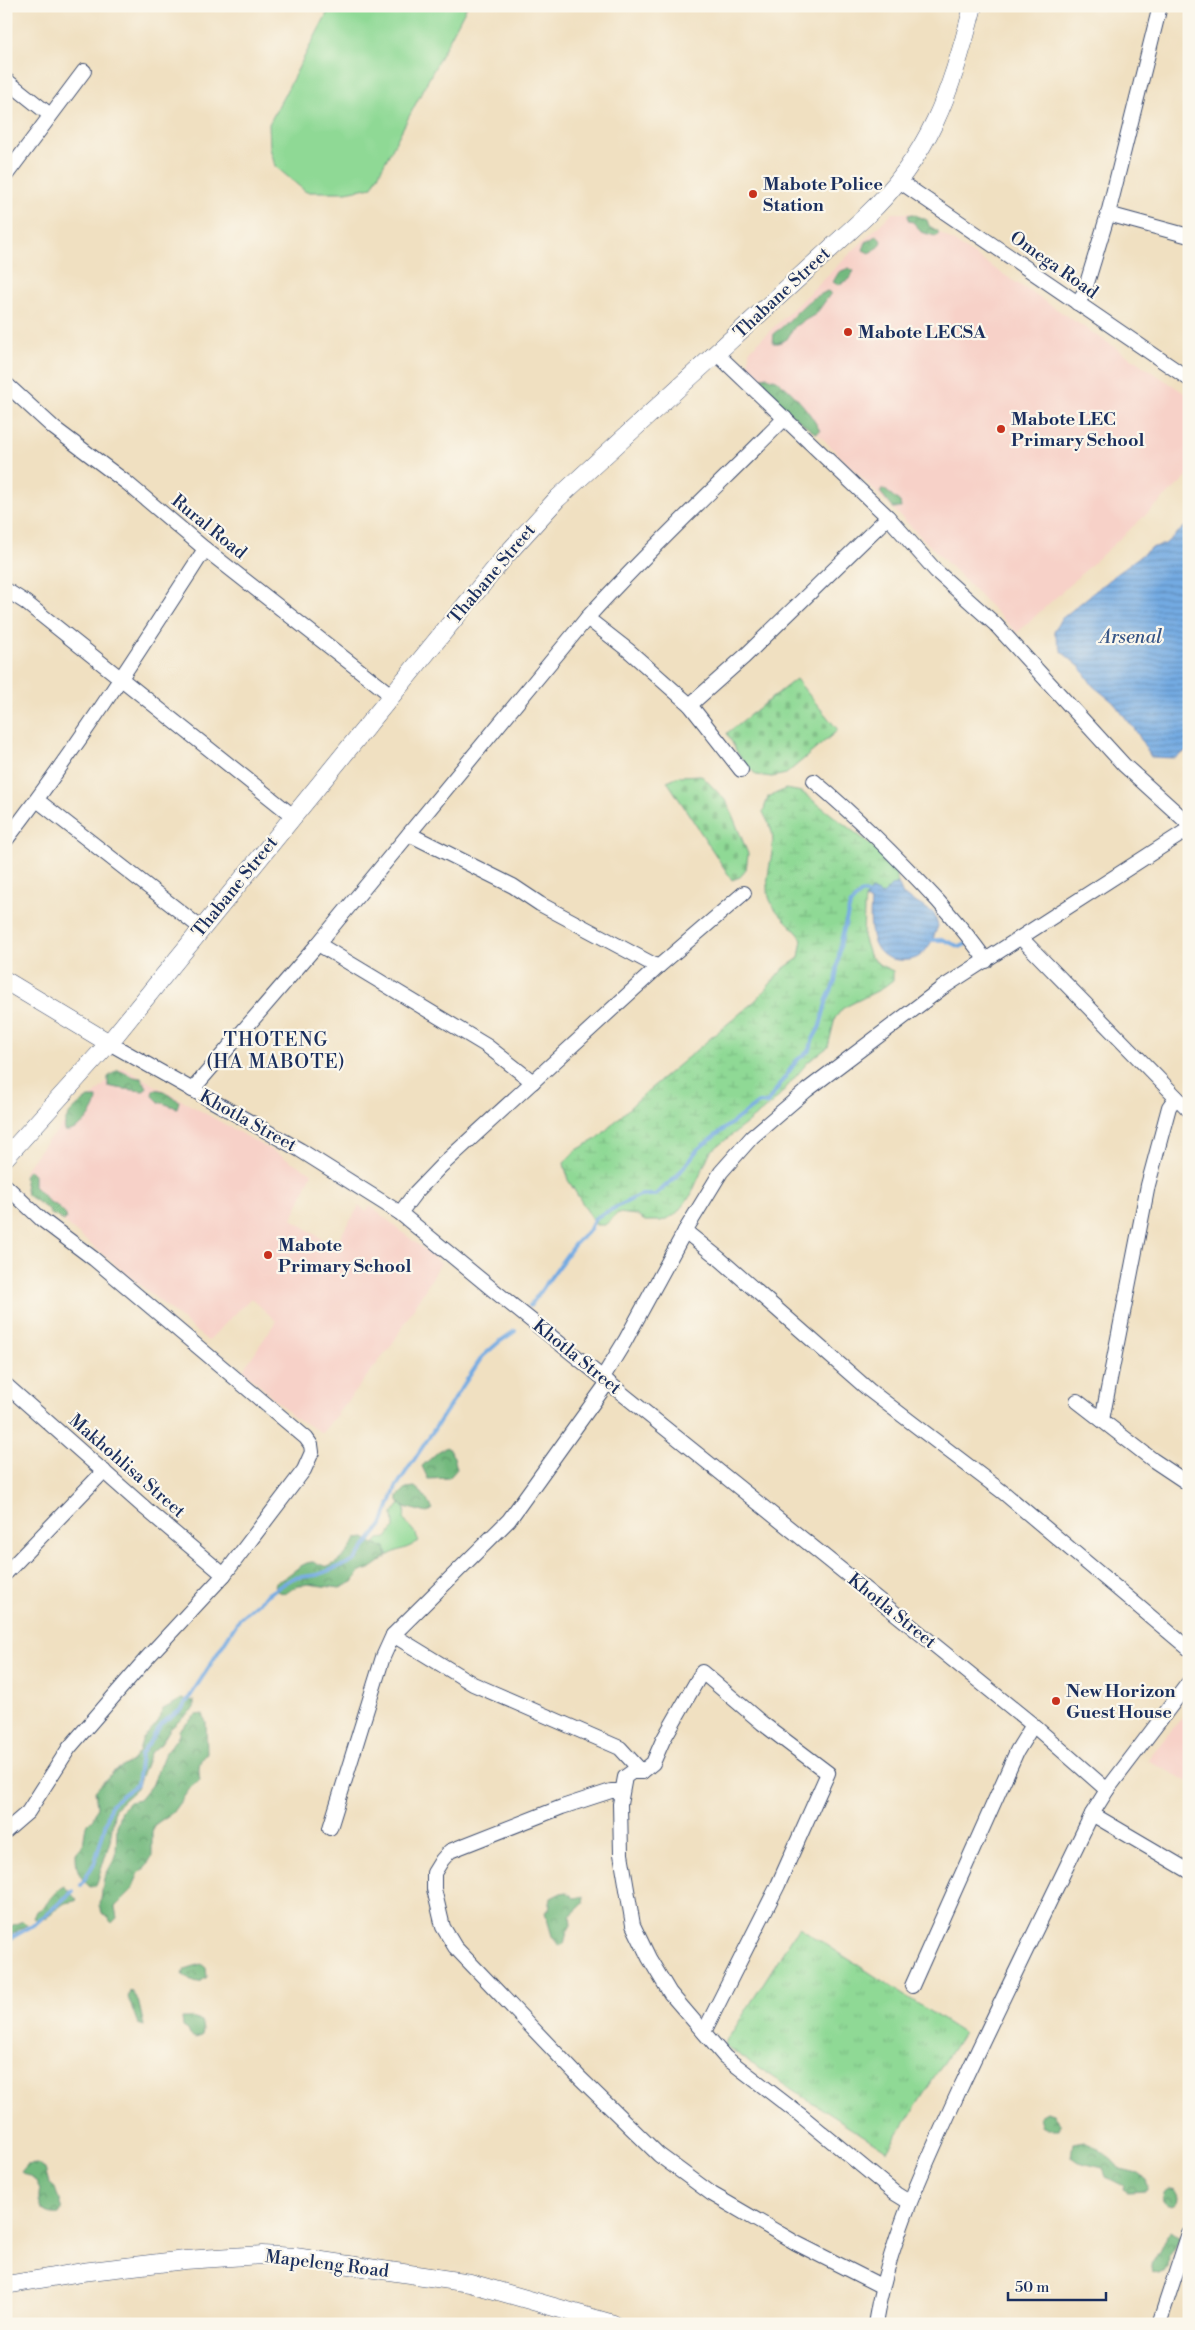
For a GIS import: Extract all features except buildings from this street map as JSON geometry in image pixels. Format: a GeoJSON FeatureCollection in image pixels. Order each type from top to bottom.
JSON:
{"type":"FeatureCollection","features":[{"type":"Feature","properties":{"kind":"street","name":"Thabane Street"},"geometry":{"type":"LineString","coordinates":[[6,1157],[109,1043],[507,554],[558,499],[877,206],[899,181],[914,161],[940,114],[959,65],[973,6]]}},
{"type":"Feature","properties":{"kind":"street"},"geometry":{"type":"LineString","coordinates":[[1076,304],[1084,294],[1108,214],[1160,6]]}},
{"type":"Feature","properties":{"kind":"street"},"geometry":{"type":"LineString","coordinates":[[6,175],[84,70]]}},
{"type":"Feature","properties":{"kind":"street"},"geometry":{"type":"LineString","coordinates":[[6,80],[50,115]]}},
{"type":"Feature","properties":{"kind":"street","name":"Omega Road"},"geometry":{"type":"LineString","coordinates":[[899,181],[1076,304],[1189,379]]}},
{"type":"Feature","properties":{"kind":"street"},"geometry":{"type":"LineString","coordinates":[[1108,214],[1189,236]]}},
{"type":"Feature","properties":{"kind":"street"},"geometry":{"type":"LineString","coordinates":[[716,353],[888,517],[936,571],[995,624],[1124,765],[1189,824]]}},
{"type":"Feature","properties":{"kind":"street","name":"Rural Road"},"geometry":{"type":"LineString","coordinates":[[6,384],[54,428],[127,483],[205,549],[391,695]]}},
{"type":"Feature","properties":{"kind":"street"},"geometry":{"type":"LineString","coordinates":[[192,1090],[318,944],[587,618],[632,568],[785,418]]}},
{"type":"Feature","properties":{"kind":"street"},"geometry":{"type":"LineString","coordinates":[[690,705],[744,657],[888,517]]}},
{"type":"Feature","properties":{"kind":"street"},"geometry":{"type":"LineString","coordinates":[[6,840],[37,800],[121,679],[205,549]]}},
{"type":"Feature","properties":{"kind":"street"},"geometry":{"type":"LineString","coordinates":[[6,590],[25,602],[292,816]]}},
{"type":"Feature","properties":{"kind":"street"},"geometry":{"type":"LineString","coordinates":[[587,618],[628,650],[690,705],[741,770]]}},
{"type":"Feature","properties":{"kind":"street"},"geometry":{"type":"LineString","coordinates":[[814,780],[845,807],[914,875],[974,941],[986,961]]}},
{"type":"Feature","properties":{"kind":"street"},"geometry":{"type":"LineString","coordinates":[[37,800],[202,928]]}},
{"type":"Feature","properties":{"kind":"street"},"geometry":{"type":"LineString","coordinates":[[330,1828],[383,1657],[393,1636],[509,1520],[605,1380],[685,1231],[721,1172],[752,1136],[807,1090],[942,988],[1189,829]]}},
{"type":"Feature","properties":{"kind":"street"},"geometry":{"type":"LineString","coordinates":[[409,834],[512,886],[540,904],[658,967]]}},
{"type":"Feature","properties":{"kind":"street"},"geometry":{"type":"LineString","coordinates":[[400,1213],[416,1192],[442,1165],[658,967],[744,893]]}},
{"type":"Feature","properties":{"kind":"street"},"geometry":{"type":"LineString","coordinates":[[1021,938],[1189,1110]]}},
{"type":"Feature","properties":{"kind":"street"},"geometry":{"type":"LineString","coordinates":[[318,944],[487,1046],[533,1082]]}},
{"type":"Feature","properties":{"kind":"street","name":"Khotla Street"},"geometry":{"type":"LineString","coordinates":[[6,981],[109,1043],[300,1150],[400,1213],[1033,1725],[1107,1790]]}},
{"type":"Feature","properties":{"kind":"street"},"geometry":{"type":"LineString","coordinates":[[1102,1420],[1148,1185],[1170,1107],[1176,1097]]}},
{"type":"Feature","properties":{"kind":"street"},"geometry":{"type":"LineString","coordinates":[[6,1186],[41,1219],[94,1259],[213,1361],[279,1413],[306,1438],[311,1445],[312,1452],[304,1470],[224,1575],[146,1659],[69,1748],[28,1812],[6,1831]]}},
{"type":"Feature","properties":{"kind":"street"},"geometry":{"type":"LineString","coordinates":[[685,1231],[721,1260],[869,1390],[1004,1493],[1189,1649]]}},
{"type":"Feature","properties":{"kind":"street","name":"Makhohlisa Street"},"geometry":{"type":"LineString","coordinates":[[6,1385],[224,1575]]}},
{"type":"Feature","properties":{"kind":"street"},"geometry":{"type":"LineString","coordinates":[[1077,1400],[1189,1484]]}},
{"type":"Feature","properties":{"kind":"street"},"geometry":{"type":"LineString","coordinates":[[6,1573],[104,1471]]}},
{"type":"Feature","properties":{"kind":"street"},"geometry":{"type":"LineString","coordinates":[[393,1636],[473,1684],[620,1748],[642,1772]]}},
{"type":"Feature","properties":{"kind":"street"},"geometry":{"type":"LineString","coordinates":[[704,2032],[778,1885],[828,1773],[762,1723],[702,1672],[663,1740],[653,1763],[642,1772],[632,1772],[626,1777],[622,1791],[621,1854],[633,1925],[648,1958],[670,1993],[725,2057],[799,2114],[896,2194],[909,2202]]}},
{"type":"Feature","properties":{"kind":"street"},"geometry":{"type":"LineString","coordinates":[[875,2324],[881,2286],[909,2202],[983,2039],[1092,1814],[1107,1790],[1189,1682]]}},
{"type":"Feature","properties":{"kind":"street"},"geometry":{"type":"LineString","coordinates":[[912,1986],[1017,1751],[1033,1725]]}},
{"type":"Feature","properties":{"kind":"street"},"geometry":{"type":"LineString","coordinates":[[622,1791],[611,1791],[562,1807],[450,1851],[434,1872],[434,1889],[443,1927],[455,1947],[580,2078],[659,2155],[712,2194],[796,2243],[881,2286]]}},
{"type":"Feature","properties":{"kind":"street"},"geometry":{"type":"LineString","coordinates":[[1092,1814],[1189,1871]]}},
{"type":"Feature","properties":{"kind":"street"},"geometry":{"type":"LineString","coordinates":[[1160,2324],[1189,2233]]}},
{"type":"Feature","properties":{"kind":"street","name":"Mapeleng Road"},"geometry":{"type":"LineString","coordinates":[[6,2285],[82,2272],[185,2260],[278,2256],[470,2283],[613,2324]]}},
{"type":"Feature","properties":{"kind":"shaded area","name":"Mabote LEC Primary School"},"geometry":{"type":"Polygon","coordinates":[[[892,213],[910,213],[1189,396],[1189,475],[1017,633],[749,365],[749,351],[892,213]]]}},
{"type":"Feature","properties":{"kind":"shaded area","name":"Mabote Primary School"},"geometry":{"type":"Polygon","coordinates":[[[122,1067],[312,1173],[292,1219],[334,1247],[359,1206],[366,1211],[370,1206],[441,1263],[391,1346],[322,1433],[294,1417],[243,1370],[276,1321],[251,1298],[208,1341],[27,1192],[24,1171],[45,1143],[122,1067]]]}},
{"type":"Feature","properties":{"kind":"shaded area"},"geometry":{"type":"Polygon","coordinates":[[[1189,1709],[1189,1782],[1147,1760],[1189,1709]]]}},
{"type":"Feature","properties":{"kind":"green space"},"geometry":{"type":"Polygon","coordinates":[[[331,6],[467,6],[372,187],[346,192],[306,192],[275,166],[270,148],[269,124],[331,6]]]}},
{"type":"Feature","properties":{"kind":"green space"},"geometry":{"type":"Polygon","coordinates":[[[913,214],[927,220],[929,226],[938,231],[938,235],[935,236],[921,232],[913,222],[909,221],[908,215],[913,214]]]}},
{"type":"Feature","properties":{"kind":"green space"},"geometry":{"type":"Polygon","coordinates":[[[877,235],[881,241],[879,247],[869,253],[863,250],[866,242],[877,235]]]}},
{"type":"Feature","properties":{"kind":"green space"},"geometry":{"type":"Polygon","coordinates":[[[849,268],[854,271],[849,279],[838,285],[833,282],[839,272],[849,268]]]}},
{"type":"Feature","properties":{"kind":"green space"},"geometry":{"type":"Polygon","coordinates":[[[827,291],[831,293],[816,314],[795,326],[787,339],[779,343],[773,343],[774,333],[813,298],[827,291]]]}},
{"type":"Feature","properties":{"kind":"green space"},"geometry":{"type":"Polygon","coordinates":[[[767,376],[778,381],[796,397],[812,417],[820,431],[816,433],[812,431],[775,398],[764,383],[762,377],[767,376]]]}},
{"type":"Feature","properties":{"kind":"green space"},"geometry":{"type":"Polygon","coordinates":[[[884,489],[900,502],[901,508],[893,508],[880,492],[884,489]]]}},
{"type":"Feature","properties":{"kind":"green space"},"geometry":{"type":"Polygon","coordinates":[[[796,679],[838,730],[786,774],[772,777],[756,775],[738,754],[727,733],[796,679]]]}},
{"type":"Feature","properties":{"kind":"green space"},"geometry":{"type":"Polygon","coordinates":[[[701,775],[727,802],[748,854],[746,870],[740,877],[732,880],[667,781],[679,776],[701,775]]]}},
{"type":"Feature","properties":{"kind":"green space"},"geometry":{"type":"Polygon","coordinates":[[[786,789],[802,792],[870,844],[895,870],[898,883],[891,886],[882,895],[871,890],[865,899],[863,936],[869,955],[880,965],[893,971],[893,980],[881,989],[843,1008],[835,1018],[828,1047],[808,1062],[774,1102],[710,1152],[691,1195],[675,1215],[661,1221],[645,1221],[636,1215],[618,1213],[605,1225],[596,1225],[568,1180],[564,1163],[575,1151],[598,1138],[644,1094],[756,1000],[784,968],[799,958],[802,939],[773,906],[767,884],[773,841],[771,828],[763,812],[768,797],[786,789]]]}},
{"type":"Feature","properties":{"kind":"green space"},"geometry":{"type":"Polygon","coordinates":[[[118,1070],[141,1078],[147,1087],[144,1091],[108,1086],[108,1077],[118,1070]]]}},
{"type":"Feature","properties":{"kind":"green space"},"geometry":{"type":"Polygon","coordinates":[[[153,1090],[164,1091],[179,1101],[177,1108],[159,1102],[152,1095],[153,1090]]]}},
{"type":"Feature","properties":{"kind":"green space"},"geometry":{"type":"Polygon","coordinates":[[[88,1098],[97,1098],[91,1115],[76,1129],[65,1131],[68,1116],[88,1098]]]}},
{"type":"Feature","properties":{"kind":"green space"},"geometry":{"type":"Polygon","coordinates":[[[28,1170],[34,1174],[34,1186],[49,1202],[56,1205],[66,1215],[66,1219],[63,1221],[51,1215],[49,1210],[27,1195],[24,1176],[28,1170]]]}},
{"type":"Feature","properties":{"kind":"green space"},"geometry":{"type":"Polygon","coordinates":[[[447,1447],[454,1457],[457,1469],[449,1478],[428,1479],[422,1466],[439,1451],[447,1447]]]}},
{"type":"Feature","properties":{"kind":"green space"},"geometry":{"type":"Polygon","coordinates":[[[415,1487],[422,1493],[433,1509],[427,1513],[405,1507],[398,1502],[398,1496],[406,1488],[415,1487]]]}},
{"type":"Feature","properties":{"kind":"green space"},"geometry":{"type":"Polygon","coordinates":[[[400,1504],[405,1507],[404,1520],[416,1534],[418,1541],[387,1556],[388,1553],[374,1543],[379,1539],[387,1538],[394,1528],[393,1513],[400,1504]]]}},
{"type":"Feature","properties":{"kind":"green space"},"geometry":{"type":"Polygon","coordinates":[[[365,1538],[377,1546],[385,1547],[387,1557],[370,1569],[360,1572],[353,1582],[340,1588],[307,1584],[295,1587],[285,1594],[274,1590],[276,1582],[303,1565],[314,1562],[328,1567],[344,1556],[356,1539],[365,1538]]]}},
{"type":"Feature","properties":{"kind":"green space"},"geometry":{"type":"Polygon","coordinates":[[[182,1699],[194,1701],[194,1708],[170,1729],[161,1744],[150,1753],[137,1788],[115,1808],[110,1841],[96,1886],[90,1887],[78,1872],[76,1853],[83,1845],[86,1825],[93,1818],[97,1807],[95,1791],[113,1772],[132,1761],[139,1752],[142,1740],[158,1722],[163,1709],[182,1699]]]}},
{"type":"Feature","properties":{"kind":"green space"},"geometry":{"type":"Polygon","coordinates":[[[203,1714],[206,1723],[207,1753],[199,1765],[200,1780],[191,1787],[172,1813],[157,1823],[152,1832],[152,1856],[146,1867],[139,1873],[131,1891],[115,1907],[117,1918],[112,1923],[102,1913],[100,1905],[104,1878],[116,1856],[117,1824],[121,1810],[129,1802],[139,1800],[153,1783],[164,1755],[179,1735],[179,1730],[196,1715],[203,1714]]]}},
{"type":"Feature","properties":{"kind":"green space"},"geometry":{"type":"Polygon","coordinates":[[[64,1886],[77,1900],[64,1904],[42,1920],[38,1921],[34,1918],[37,1911],[64,1886]]]}},
{"type":"Feature","properties":{"kind":"green space"},"geometry":{"type":"Polygon","coordinates":[[[567,1892],[574,1898],[584,1896],[583,1904],[570,1916],[571,1925],[564,1944],[559,1946],[552,1936],[545,1912],[549,1909],[551,1898],[567,1892]]]}},
{"type":"Feature","properties":{"kind":"green space"},"geometry":{"type":"Polygon","coordinates":[[[23,1921],[27,1925],[6,1938],[6,1928],[23,1921]]]}},
{"type":"Feature","properties":{"kind":"green space"},"geometry":{"type":"Polygon","coordinates":[[[799,1927],[963,2033],[887,2151],[724,2045],[799,1927]]]}},
{"type":"Feature","properties":{"kind":"green space"},"geometry":{"type":"Polygon","coordinates":[[[201,1964],[206,1968],[207,1977],[200,1982],[191,1981],[183,1975],[185,1969],[201,1964]]]}},
{"type":"Feature","properties":{"kind":"green space"},"geometry":{"type":"Polygon","coordinates":[[[130,1990],[138,2000],[144,2026],[138,2024],[128,1997],[130,1990]]]}},
{"type":"Feature","properties":{"kind":"green space"},"geometry":{"type":"Polygon","coordinates":[[[182,2018],[201,2021],[202,2036],[195,2038],[190,2035],[188,2030],[183,2027],[182,2018]]]}},
{"type":"Feature","properties":{"kind":"green space"},"geometry":{"type":"Polygon","coordinates":[[[1046,2112],[1053,2114],[1061,2124],[1059,2129],[1048,2129],[1041,2126],[1039,2116],[1046,2112]]]}},
{"type":"Feature","properties":{"kind":"green space"},"geometry":{"type":"Polygon","coordinates":[[[1084,2141],[1093,2145],[1112,2159],[1121,2169],[1138,2173],[1146,2179],[1148,2187],[1146,2191],[1128,2192],[1123,2189],[1124,2186],[1106,2177],[1103,2168],[1078,2162],[1071,2157],[1073,2143],[1084,2141]]]}},
{"type":"Feature","properties":{"kind":"green space"},"geometry":{"type":"Polygon","coordinates":[[[37,2164],[45,2169],[49,2183],[55,2188],[62,2209],[59,2214],[49,2213],[42,2208],[39,2200],[40,2189],[36,2181],[21,2172],[27,2165],[37,2164]]]}},
{"type":"Feature","properties":{"kind":"green space"},"geometry":{"type":"Polygon","coordinates":[[[1171,2189],[1177,2191],[1179,2197],[1177,2203],[1171,2205],[1165,2203],[1163,2197],[1165,2191],[1171,2189]]]}},
{"type":"Feature","properties":{"kind":"green space"},"geometry":{"type":"Polygon","coordinates":[[[1171,2231],[1180,2237],[1169,2254],[1168,2267],[1165,2272],[1153,2271],[1151,2264],[1171,2231]]]}},
{"type":"Feature","properties":{"kind":"water","name":"Arsenal"},"geometry":{"type":"Polygon","coordinates":[[[1189,523],[1189,749],[1175,758],[1151,757],[1136,731],[1113,702],[1093,686],[1080,667],[1062,652],[1054,632],[1060,620],[1116,574],[1151,548],[1165,544],[1189,523]]]}},
{"type":"Feature","properties":{"kind":"water"},"geometry":{"type":"Polygon","coordinates":[[[898,883],[903,895],[934,913],[938,926],[927,949],[916,958],[907,960],[888,958],[876,947],[870,920],[871,902],[865,899],[871,890],[882,895],[891,886],[898,883]]]}},
{"type":"Feature","properties":{"kind":"waterway"},"geometry":{"type":"LineString","coordinates":[[530,1306],[574,1245],[590,1229],[595,1218],[640,1195],[655,1195],[677,1176],[698,1149],[758,1103],[767,1103],[797,1060],[810,1050],[812,1041],[820,1026],[827,999],[835,982],[841,941],[850,905],[862,892],[872,896]]}},
{"type":"Feature","properties":{"kind":"waterway"},"geometry":{"type":"LineString","coordinates":[[928,936],[932,940],[944,940],[960,947],[970,942]]}},
{"type":"Feature","properties":{"kind":"waterway"},"geometry":{"type":"LineString","coordinates":[[81,1885],[95,1862],[111,1804],[137,1784],[141,1755],[162,1723],[182,1709],[240,1618],[268,1594],[293,1578],[317,1575],[354,1561],[382,1525],[396,1487],[482,1357],[515,1331]]}},
{"type":"Feature","properties":{"kind":"waterway"},"geometry":{"type":"LineString","coordinates":[[6,1941],[35,1924],[73,1891]]}},
{"type":"Feature","properties":{"kind":"place","name":"Mabote Police Station"},"geometry":{"type":"Point","coordinates":[753,194]}},
{"type":"Feature","properties":{"kind":"place","name":"Mabote LECSA"},"geometry":{"type":"Point","coordinates":[848,332]}},
{"type":"Feature","properties":{"kind":"place","name":"Mabote LEC Primary School"},"geometry":{"type":"Point","coordinates":[1001,429]}},
{"type":"Feature","properties":{"kind":"place","name":"Mabote Primary School"},"geometry":{"type":"Point","coordinates":[268,1255]}},
{"type":"Feature","properties":{"kind":"place","name":"New Horizon Guest House"},"geometry":{"type":"Point","coordinates":[1056,1701]}},
{"type":"Feature","properties":{"kind":"district","name":"THOTENG (HA MABOTE)"},"geometry":{"type":"Point","coordinates":[276,1051]}}]}
